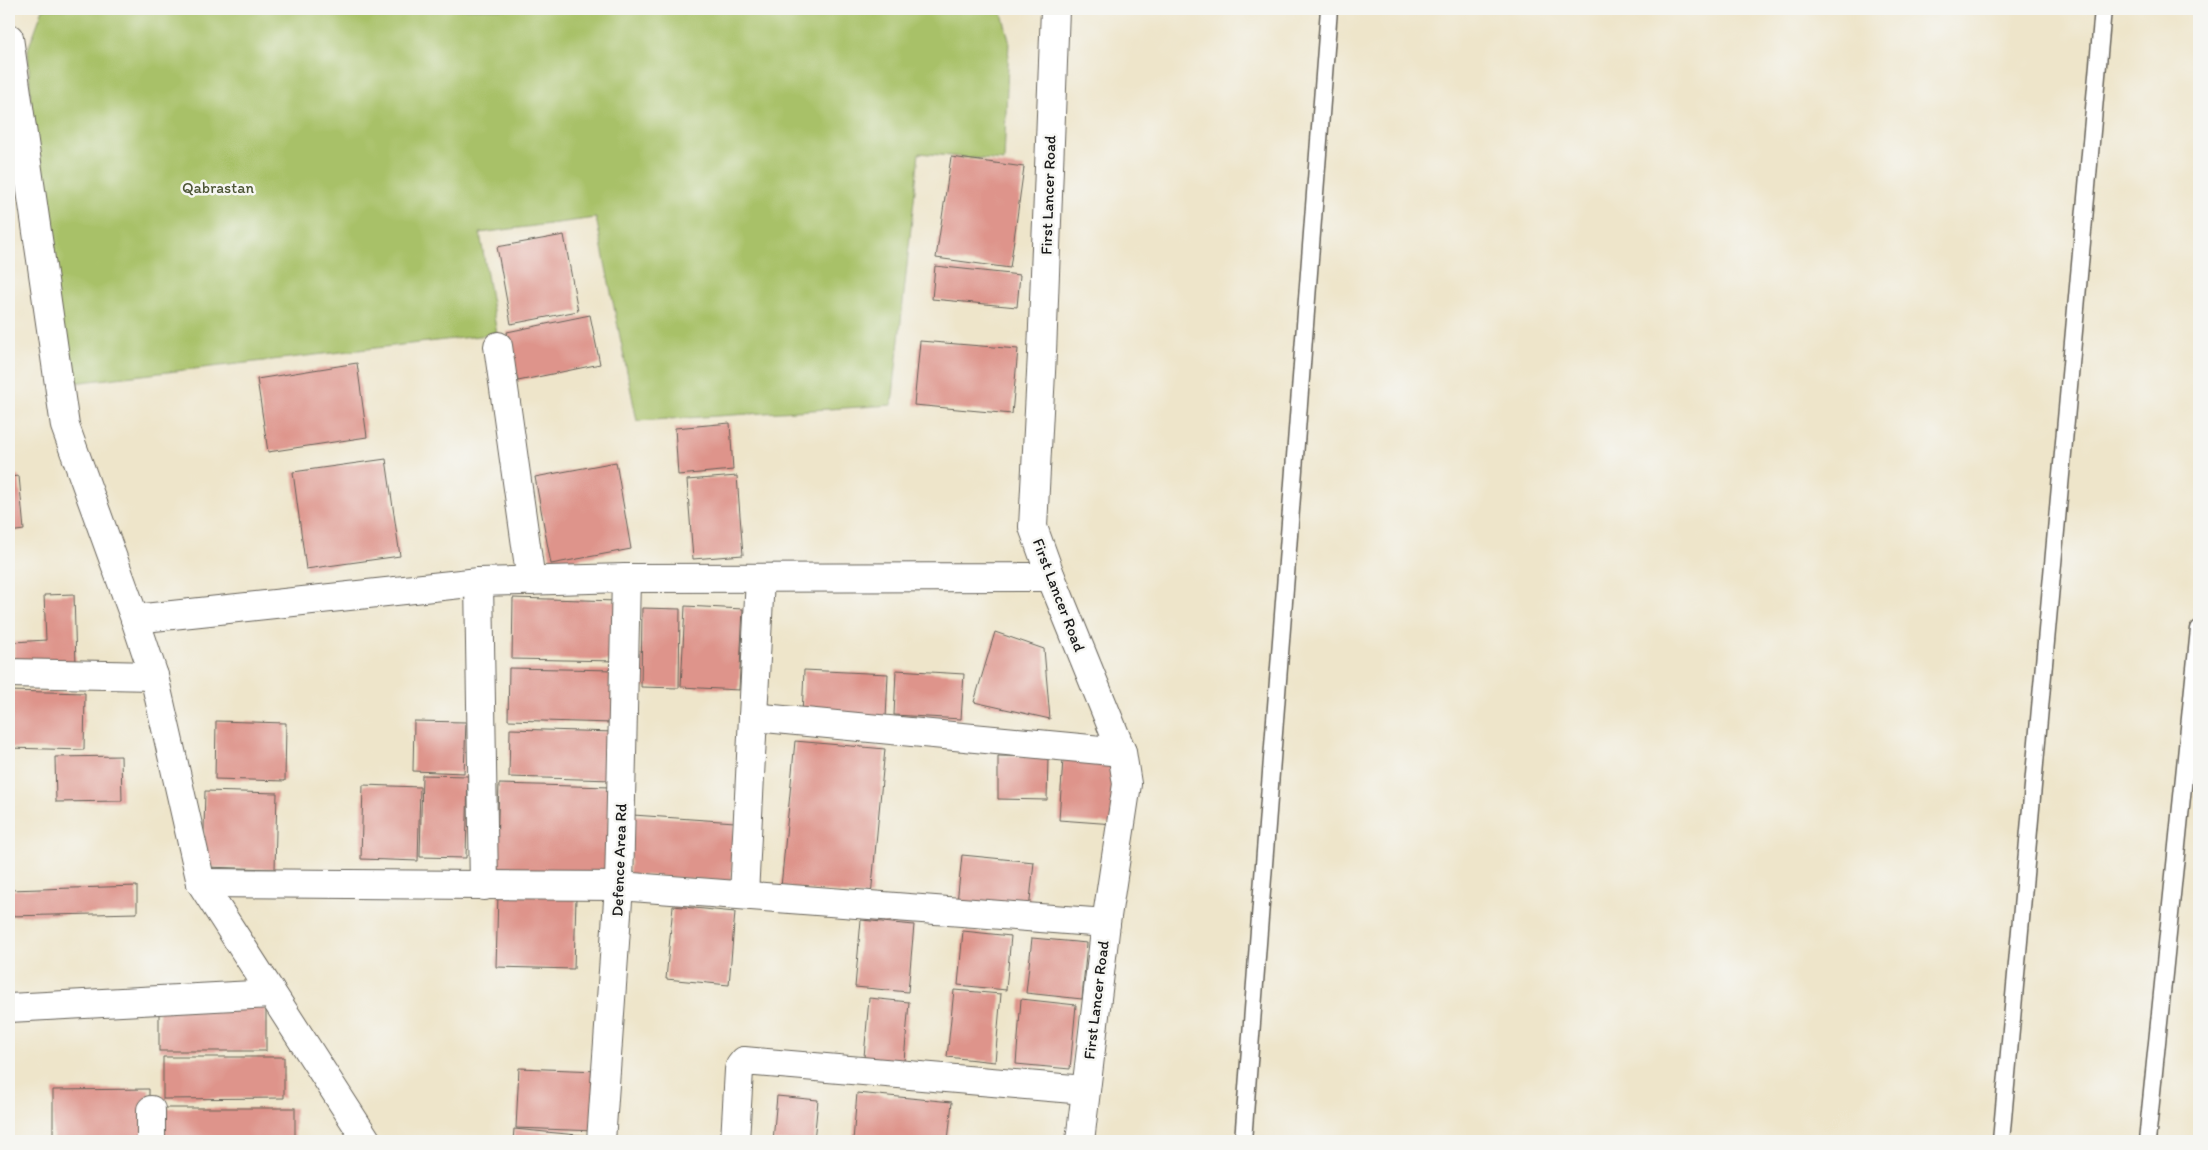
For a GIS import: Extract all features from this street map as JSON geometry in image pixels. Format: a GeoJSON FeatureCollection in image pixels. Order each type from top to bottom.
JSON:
{"type":"FeatureCollection","features":[{"type":"Feature","properties":{"kind":"street","name":"First Lancer Road"},"geometry":{"type":"LineString","coordinates":[[1055,9],[1042,353],[1032,527],[1122,752],[1127,784],[1106,923],[1080,1141]]}},
{"type":"Feature","properties":{"kind":"street"},"geometry":{"type":"LineString","coordinates":[[9,38],[65,426],[136,619],[154,676],[201,884],[367,1141]]}},
{"type":"Feature","properties":{"kind":"street"},"geometry":{"type":"LineString","coordinates":[[498,346],[531,582]]}},
{"type":"Feature","properties":{"kind":"street"},"geometry":{"type":"LineString","coordinates":[[136,619],[479,582],[626,578],[1051,577]]}},
{"type":"Feature","properties":{"kind":"street","name":"Defence Area Rd"},"geometry":{"type":"LineString","coordinates":[[601,1141],[619,886],[626,578]]}},
{"type":"Feature","properties":{"kind":"street"},"geometry":{"type":"LineString","coordinates":[[744,895],[760,578]]}},
{"type":"Feature","properties":{"kind":"street"},"geometry":{"type":"LineString","coordinates":[[479,582],[484,886]]}},
{"type":"Feature","properties":{"kind":"street"},"geometry":{"type":"LineString","coordinates":[[9,673],[154,676]]}},
{"type":"Feature","properties":{"kind":"street"},"geometry":{"type":"LineString","coordinates":[[753,717],[1122,752]]}},
{"type":"Feature","properties":{"kind":"street"},"geometry":{"type":"LineString","coordinates":[[201,884],[619,886],[1106,923]]}},
{"type":"Feature","properties":{"kind":"street"},"geometry":{"type":"LineString","coordinates":[[9,1008],[272,994]]}},
{"type":"Feature","properties":{"kind":"street"},"geometry":{"type":"LineString","coordinates":[[735,1141],[739,1070],[744,1061],[1085,1090]]}},
{"type":"Feature","properties":{"kind":"street"},"geometry":{"type":"LineString","coordinates":[[151,1110],[151,1141]]}},
{"type":"Feature","properties":{"kind":"lane"},"geometry":{"type":"LineString","coordinates":[[1243,1141],[1330,9]]}},
{"type":"Feature","properties":{"kind":"lane"},"geometry":{"type":"LineString","coordinates":[[2001,1141],[2103,9]]}},
{"type":"Feature","properties":{"kind":"lane"},"geometry":{"type":"LineString","coordinates":[[2146,1141],[2199,629]]}},
{"type":"Feature","properties":{"kind":"green space","name":"Qabrastan"},"geometry":{"type":"Polygon","coordinates":[[[43,9],[1001,9],[1009,40],[1004,161],[919,153],[892,405],[637,421],[596,218],[480,233],[497,334],[64,384],[34,164],[28,49],[43,9]]]}},
{"type":"Feature","properties":{"kind":"building"},"geometry":{"type":"Polygon","coordinates":[[[951,157],[1024,167],[1010,268],[936,258],[951,157]]]}},
{"type":"Feature","properties":{"kind":"building"},"geometry":{"type":"Polygon","coordinates":[[[564,235],[578,311],[511,324],[497,247],[564,235]]]}},
{"type":"Feature","properties":{"kind":"building"},"geometry":{"type":"Polygon","coordinates":[[[935,266],[1020,275],[1017,307],[932,299],[935,266]]]}},
{"type":"Feature","properties":{"kind":"building"},"geometry":{"type":"Polygon","coordinates":[[[590,315],[600,364],[518,381],[507,332],[590,315]]]}},
{"type":"Feature","properties":{"kind":"building"},"geometry":{"type":"Polygon","coordinates":[[[920,341],[1018,349],[1012,414],[914,405],[920,341]]]}},
{"type":"Feature","properties":{"kind":"building"},"geometry":{"type":"Polygon","coordinates":[[[357,363],[367,437],[268,452],[257,379],[357,363]]]}},
{"type":"Feature","properties":{"kind":"building"},"geometry":{"type":"Polygon","coordinates":[[[730,423],[733,470],[678,475],[675,428],[730,423]]]}},
{"type":"Feature","properties":{"kind":"building"},"geometry":{"type":"Polygon","coordinates":[[[386,459],[400,556],[306,569],[293,472],[386,459]]]}},
{"type":"Feature","properties":{"kind":"building"},"geometry":{"type":"Polygon","coordinates":[[[616,462],[631,549],[551,564],[535,477],[616,462]]]}},
{"type":"Feature","properties":{"kind":"building"},"geometry":{"type":"Polygon","coordinates":[[[19,476],[24,530],[9,532],[9,477],[19,476]]]}},
{"type":"Feature","properties":{"kind":"building"},"geometry":{"type":"Polygon","coordinates":[[[737,476],[743,555],[693,559],[687,480],[737,476]]]}},
{"type":"Feature","properties":{"kind":"building"},"geometry":{"type":"Polygon","coordinates":[[[74,594],[76,665],[14,667],[14,642],[46,640],[44,595],[74,594]]]}},
{"type":"Feature","properties":{"kind":"building"},"geometry":{"type":"Polygon","coordinates":[[[513,598],[618,601],[617,661],[512,659],[513,598]]]}},
{"type":"Feature","properties":{"kind":"building"},"geometry":{"type":"Polygon","coordinates":[[[685,606],[743,609],[739,690],[681,687],[685,606]]]}},
{"type":"Feature","properties":{"kind":"building"},"geometry":{"type":"Polygon","coordinates":[[[642,608],[680,609],[679,688],[641,687],[642,608]]]}},
{"type":"Feature","properties":{"kind":"building"},"geometry":{"type":"Polygon","coordinates":[[[995,632],[1044,649],[1050,719],[974,702],[995,632]]]}},
{"type":"Feature","properties":{"kind":"building"},"geometry":{"type":"Polygon","coordinates":[[[509,668],[615,670],[613,723],[508,720],[509,668]]]}},
{"type":"Feature","properties":{"kind":"building"},"geometry":{"type":"Polygon","coordinates":[[[804,670],[888,674],[886,719],[802,716],[804,670]]]}},
{"type":"Feature","properties":{"kind":"building"},"geometry":{"type":"Polygon","coordinates":[[[896,670],[964,674],[961,719],[894,715],[896,670]]]}},
{"type":"Feature","properties":{"kind":"building"},"geometry":{"type":"Polygon","coordinates":[[[9,691],[85,693],[84,750],[9,748],[9,691]]]}},
{"type":"Feature","properties":{"kind":"building"},"geometry":{"type":"Polygon","coordinates":[[[216,721],[286,723],[285,781],[215,779],[216,721]]]}},
{"type":"Feature","properties":{"kind":"building"},"geometry":{"type":"Polygon","coordinates":[[[414,721],[466,722],[464,773],[413,771],[414,721]]]}},
{"type":"Feature","properties":{"kind":"building"},"geometry":{"type":"Polygon","coordinates":[[[510,729],[615,732],[613,780],[509,777],[510,729]]]}},
{"type":"Feature","properties":{"kind":"building"},"geometry":{"type":"Polygon","coordinates":[[[795,741],[885,749],[871,896],[781,887],[795,741]]]}},
{"type":"Feature","properties":{"kind":"building"},"geometry":{"type":"Polygon","coordinates":[[[121,756],[122,801],[56,802],[55,757],[121,756]]]}},
{"type":"Feature","properties":{"kind":"building"},"geometry":{"type":"Polygon","coordinates":[[[998,756],[1048,757],[1047,800],[998,799],[998,756]]]}},
{"type":"Feature","properties":{"kind":"building"},"geometry":{"type":"Polygon","coordinates":[[[1063,759],[1118,763],[1114,824],[1059,820],[1063,759]]]}},
{"type":"Feature","properties":{"kind":"building"},"geometry":{"type":"Polygon","coordinates":[[[422,775],[468,776],[466,858],[420,857],[422,775]]]}},
{"type":"Feature","properties":{"kind":"building"},"geometry":{"type":"Polygon","coordinates":[[[499,784],[610,787],[608,881],[496,877],[499,784]]]}},
{"type":"Feature","properties":{"kind":"building"},"geometry":{"type":"Polygon","coordinates":[[[363,785],[420,787],[418,861],[361,859],[363,785]]]}},
{"type":"Feature","properties":{"kind":"building"},"geometry":{"type":"Polygon","coordinates":[[[205,791],[277,793],[275,869],[203,867],[205,791]]]}},
{"type":"Feature","properties":{"kind":"building"},"geometry":{"type":"Polygon","coordinates":[[[633,815],[735,822],[731,882],[629,874],[633,815]]]}},
{"type":"Feature","properties":{"kind":"building"},"geometry":{"type":"Polygon","coordinates":[[[962,855],[1034,862],[1029,910],[957,903],[962,855]]]}},
{"type":"Feature","properties":{"kind":"building"},"geometry":{"type":"Polygon","coordinates":[[[137,886],[137,913],[9,916],[9,890],[137,886]]]}},
{"type":"Feature","properties":{"kind":"building"},"geometry":{"type":"Polygon","coordinates":[[[498,894],[576,897],[574,969],[496,967],[498,894]]]}},
{"type":"Feature","properties":{"kind":"building"},"geometry":{"type":"Polygon","coordinates":[[[673,906],[735,912],[729,985],[666,979],[673,906]]]}},
{"type":"Feature","properties":{"kind":"building"},"geometry":{"type":"Polygon","coordinates":[[[861,920],[914,925],[908,992],[855,987],[861,920]]]}},
{"type":"Feature","properties":{"kind":"building"},"geometry":{"type":"Polygon","coordinates":[[[963,931],[1011,936],[1006,990],[958,985],[963,931]]]}},
{"type":"Feature","properties":{"kind":"building"},"geometry":{"type":"Polygon","coordinates":[[[1032,938],[1087,943],[1082,999],[1026,993],[1032,938]]]}},
{"type":"Feature","properties":{"kind":"building"},"geometry":{"type":"Polygon","coordinates":[[[954,990],[1001,994],[995,1062],[947,1057],[954,990]]]}},
{"type":"Feature","properties":{"kind":"building"},"geometry":{"type":"Polygon","coordinates":[[[869,998],[909,1002],[904,1061],[864,1057],[869,998]]]}},
{"type":"Feature","properties":{"kind":"building"},"geometry":{"type":"Polygon","coordinates":[[[1021,999],[1076,1005],[1070,1069],[1016,1064],[1021,999]]]}},
{"type":"Feature","properties":{"kind":"building"},"geometry":{"type":"Polygon","coordinates":[[[159,1007],[266,1007],[266,1051],[159,1051],[159,1007]]]}},
{"type":"Feature","properties":{"kind":"building"},"geometry":{"type":"Polygon","coordinates":[[[163,1057],[284,1057],[284,1098],[163,1099],[163,1057]]]}},
{"type":"Feature","properties":{"kind":"building"},"geometry":{"type":"Polygon","coordinates":[[[519,1068],[598,1071],[596,1131],[516,1128],[519,1068]]]}},
{"type":"Feature","properties":{"kind":"building"},"geometry":{"type":"Polygon","coordinates":[[[149,1089],[149,1141],[53,1141],[53,1090],[149,1089]]]}},
{"type":"Feature","properties":{"kind":"building"},"geometry":{"type":"Polygon","coordinates":[[[857,1093],[952,1102],[948,1141],[853,1141],[857,1093]]]}},
{"type":"Feature","properties":{"kind":"building"},"geometry":{"type":"Polygon","coordinates":[[[777,1096],[818,1100],[814,1141],[773,1141],[777,1096]]]}},
{"type":"Feature","properties":{"kind":"building"},"geometry":{"type":"Polygon","coordinates":[[[153,1108],[295,1108],[295,1139],[153,1139],[153,1108]]]}},
{"type":"Feature","properties":{"kind":"building"},"geometry":{"type":"Polygon","coordinates":[[[514,1129],[588,1136],[588,1141],[513,1141],[514,1129]]]}}]}
